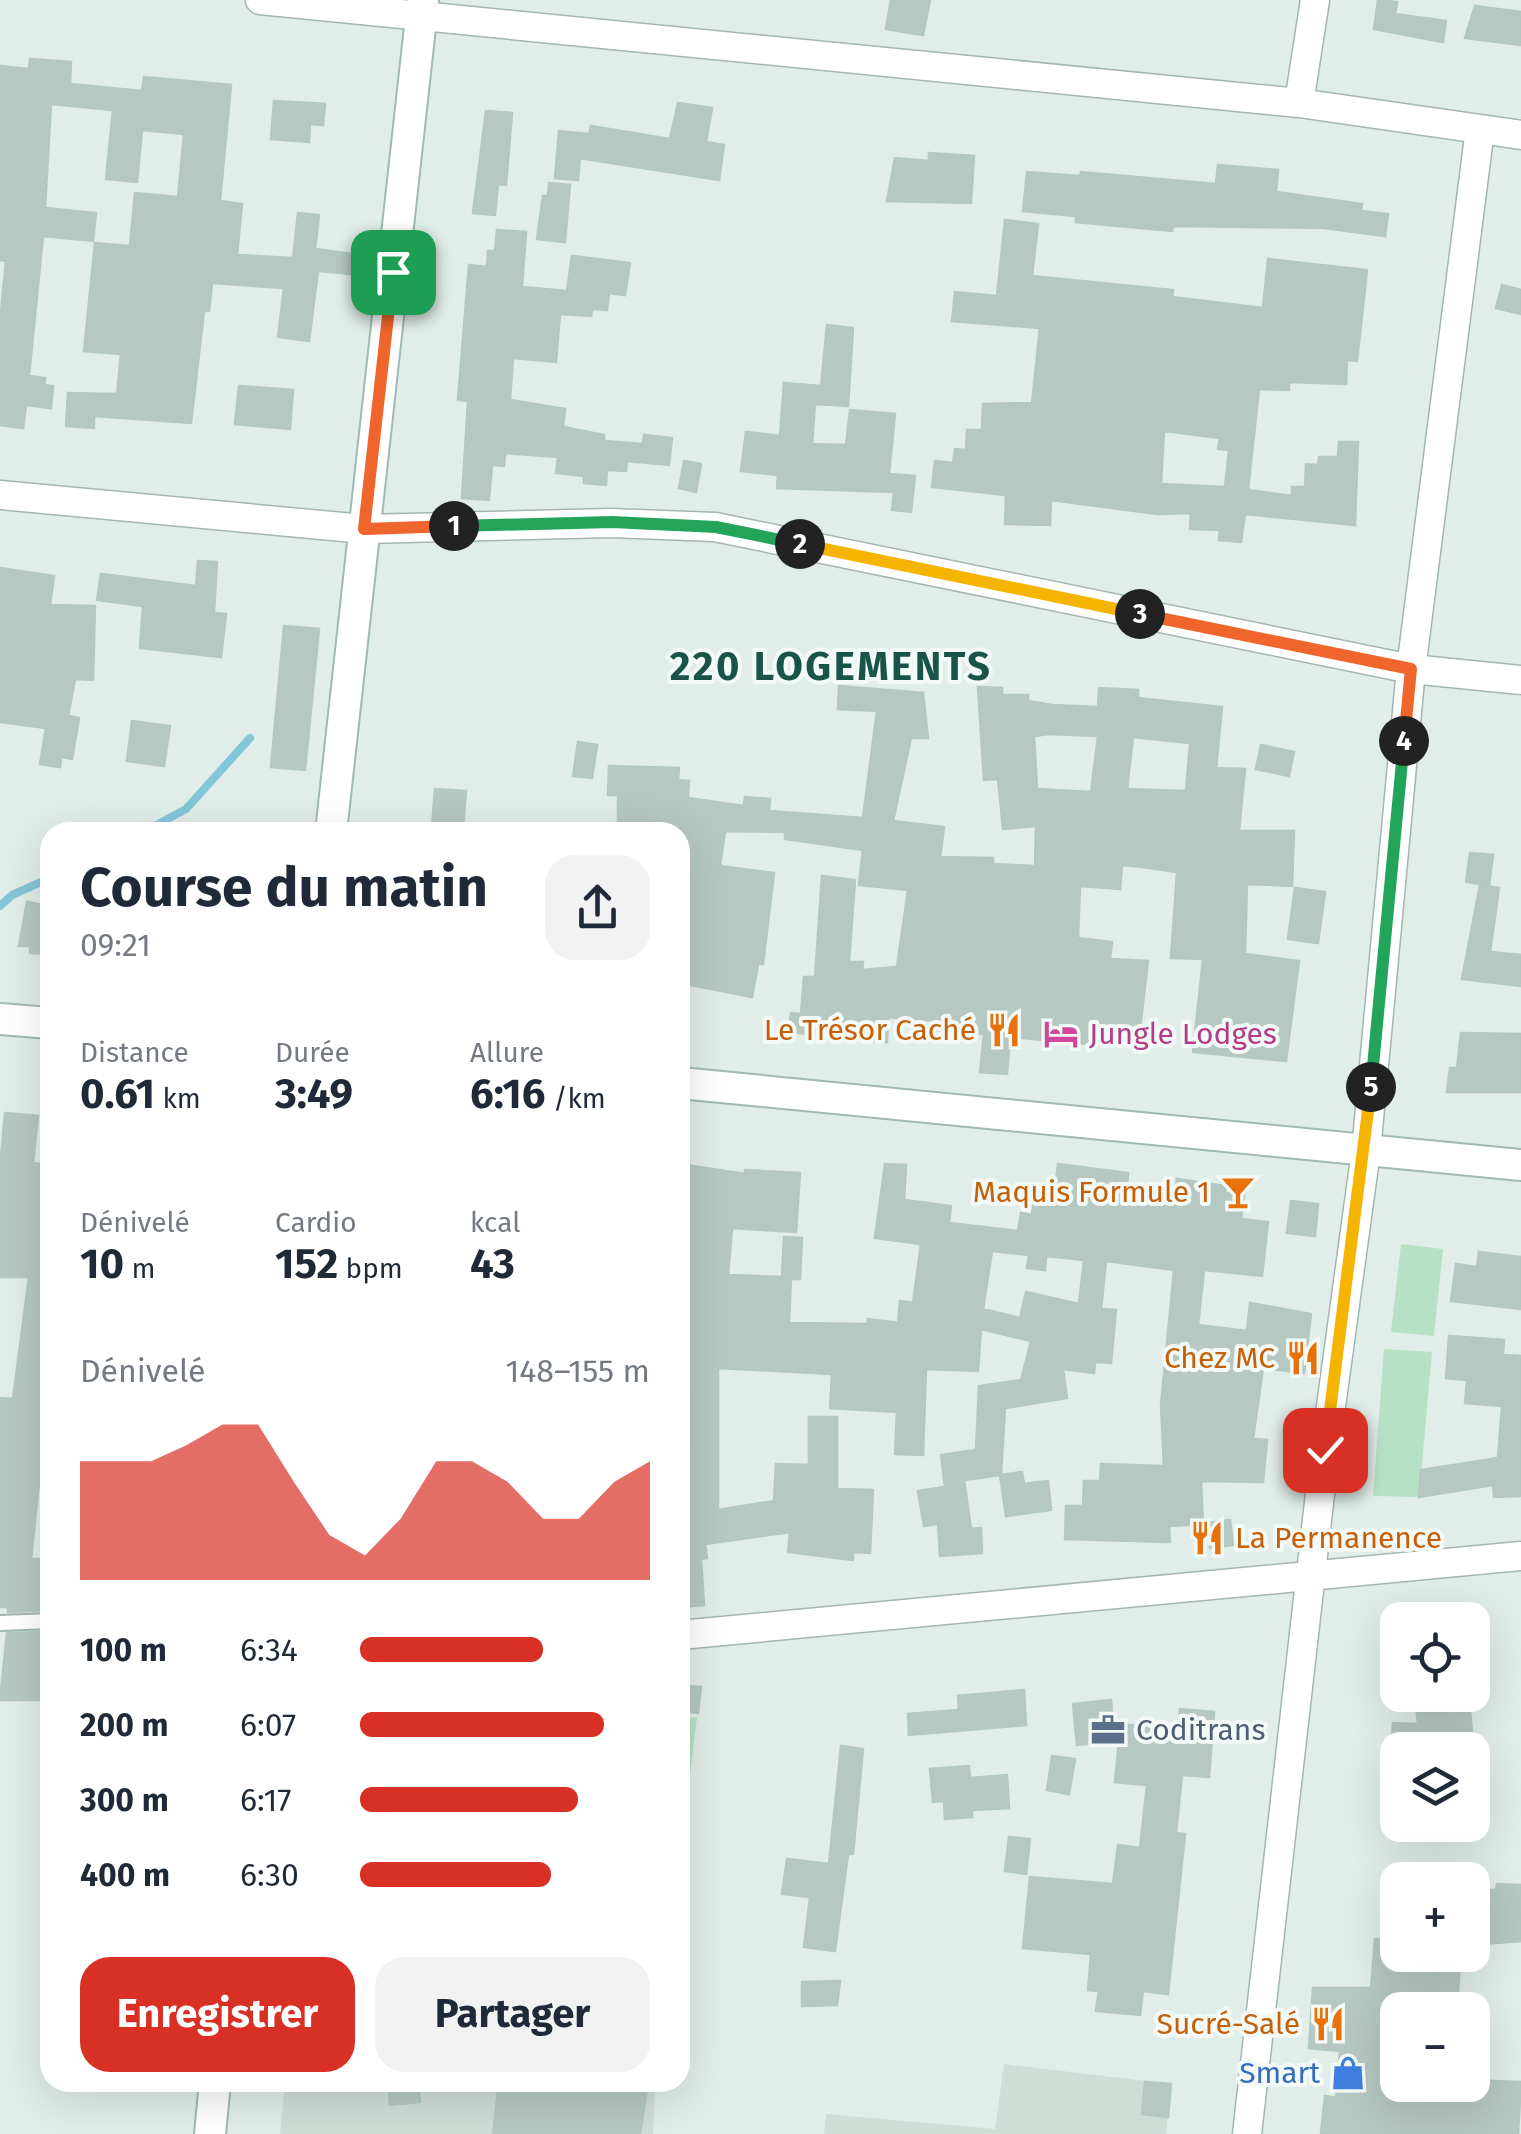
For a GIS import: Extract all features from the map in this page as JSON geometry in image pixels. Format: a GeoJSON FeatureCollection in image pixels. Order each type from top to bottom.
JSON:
{"type":"FeatureCollection","features":[{"type":"Feature","properties":{"kind":"street"},"geometry":{"type":"LineString","coordinates":[[260,0],[422,8],[1299,103],[1521,135]]}},
{"type":"Feature","properties":{"kind":"street"},"geometry":{"type":"LineString","coordinates":[[1299,103],[1315,0]]}},
{"type":"Feature","properties":{"kind":"street"},"geometry":{"type":"LineString","coordinates":[[333,822],[422,8]]}},
{"type":"Feature","properties":{"kind":"street"},"geometry":{"type":"LineString","coordinates":[[1247,2134],[1311,1572],[1366,1151],[1411,669],[1480,129]]}},
{"type":"Feature","properties":{"kind":"street"},"geometry":{"type":"LineString","coordinates":[[0,495],[364,529],[612,522],[716,527],[1411,669],[1521,680]]}},
{"type":"Feature","properties":{"kind":"street"},"geometry":{"type":"LineString","coordinates":[[0,1019],[40,1022]]}},
{"type":"Feature","properties":{"kind":"street"},"geometry":{"type":"LineString","coordinates":[[690,1084],[1521,1165]]}},
{"type":"Feature","properties":{"kind":"street"},"geometry":{"type":"LineString","coordinates":[[690,1634],[1311,1572],[1521,1556]]}},
{"type":"Feature","properties":{"kind":"street"},"geometry":{"type":"LineString","coordinates":[[210,2134],[214,2092]]}},
{"type":"Feature","properties":{"kind":"lane"},"geometry":{"type":"LineString","coordinates":[[0,1623],[40,1621]]}},
{"type":"Feature","properties":{"kind":"shaded area"},"geometry":{"type":"Polygon","coordinates":[[[1004,2064],[1171,2084],[1166,2134],[824,2134],[826,2114],[995,2129],[1004,2064]]]}},
{"type":"Feature","properties":{"kind":"shaded area"},"geometry":{"type":"Polygon","coordinates":[[[284,2092],[655,2092],[653,2134],[280,2134],[284,2092]]]}},
{"type":"Feature","properties":{"kind":"green space"},"geometry":{"type":"Polygon","coordinates":[[[1401,1244],[1443,1249],[1434,1336],[1391,1332],[1401,1244]]]}},
{"type":"Feature","properties":{"kind":"green space"},"geometry":{"type":"Polygon","coordinates":[[[1384,1349],[1432,1352],[1419,1497],[1373,1496],[1384,1349]]]}},
{"type":"Feature","properties":{"kind":"green space"},"geometry":{"type":"Polygon","coordinates":[[[697,1717],[690,1775],[690,1718],[697,1717]]]}},
{"type":"Feature","properties":{"kind":"building"},"geometry":{"type":"Polygon","coordinates":[[[891,0],[930,0],[923,35],[886,29],[891,0]]]}},
{"type":"Feature","properties":{"kind":"building"},"geometry":{"type":"Polygon","coordinates":[[[1378,0],[1397,2],[1395,14],[1446,21],[1443,42],[1374,29],[1378,0]]]}},
{"type":"Feature","properties":{"kind":"building"},"geometry":{"type":"Polygon","coordinates":[[[1475,6],[1521,12],[1521,45],[1465,38],[1475,6]]]}},
{"type":"Feature","properties":{"kind":"building"},"geometry":{"type":"Polygon","coordinates":[[[30,59],[71,62],[70,84],[142,91],[144,77],[231,85],[220,201],[242,204],[237,255],[293,258],[298,213],[319,215],[315,249],[353,254],[351,274],[318,271],[309,341],[278,337],[284,288],[212,283],[209,311],[204,311],[191,423],[94,416],[94,428],[66,426],[68,393],[117,394],[121,354],[84,351],[95,243],[130,246],[135,193],[178,197],[184,134],[142,130],[137,182],[106,179],[113,110],[51,104],[45,208],[96,213],[93,241],[43,236],[29,376],[45,378],[44,385],[53,386],[51,408],[26,405],[23,428],[0,425],[0,322],[6,261],[0,260],[0,66],[29,69],[30,59]]]}},
{"type":"Feature","properties":{"kind":"building"},"geometry":{"type":"Polygon","coordinates":[[[274,101],[325,104],[323,125],[310,124],[309,142],[271,139],[274,101]]]}},
{"type":"Feature","properties":{"kind":"building"},"geometry":{"type":"Polygon","coordinates":[[[678,103],[712,108],[706,142],[724,145],[719,180],[580,158],[578,180],[555,178],[559,131],[589,134],[591,126],[670,139],[678,103]]]}},
{"type":"Feature","properties":{"kind":"building"},"geometry":{"type":"Polygon","coordinates":[[[486,111],[512,113],[506,185],[498,184],[495,215],[473,213],[486,111]]]}},
{"type":"Feature","properties":{"kind":"building"},"geometry":{"type":"Polygon","coordinates":[[[929,153],[974,156],[971,203],[887,201],[895,158],[929,161],[929,153]]]}},
{"type":"Feature","properties":{"kind":"building"},"geometry":{"type":"Polygon","coordinates":[[[1218,165],[1278,170],[1276,192],[1362,204],[1361,211],[1388,214],[1385,236],[1324,228],[1173,226],[1172,231],[1076,222],[1076,216],[1023,211],[1027,172],[1080,176],[1081,172],[1216,184],[1218,165]]]}},
{"type":"Feature","properties":{"kind":"building"},"geometry":{"type":"Polygon","coordinates":[[[549,183],[570,185],[565,242],[537,239],[543,196],[548,196],[549,183]]]}},
{"type":"Feature","properties":{"kind":"building"},"geometry":{"type":"Polygon","coordinates":[[[1005,220],[1038,224],[1032,276],[1173,290],[1172,297],[1263,308],[1268,259],[1367,270],[1357,361],[1347,360],[1346,384],[1289,382],[1289,390],[1259,389],[1248,490],[1292,496],[1292,487],[1305,487],[1306,464],[1318,465],[1319,457],[1338,457],[1339,442],[1358,442],[1355,525],[1245,514],[1241,542],[1219,540],[1220,530],[1190,529],[1191,513],[1157,514],[1051,500],[1050,525],[1005,524],[1006,495],[932,487],[935,461],[953,463],[955,449],[966,450],[967,430],[982,430],[983,404],[1032,403],[1040,328],[952,321],[955,292],[997,296],[1005,220]],[[1164,431],[1161,484],[1225,487],[1229,450],[1218,449],[1220,438],[1164,431]]]}},
{"type":"Feature","properties":{"kind":"building"},"geometry":{"type":"Polygon","coordinates":[[[497,230],[526,232],[522,287],[567,291],[572,256],[630,263],[625,295],[609,293],[607,310],[592,309],[591,316],[560,314],[556,362],[513,358],[510,400],[565,409],[563,427],[604,435],[604,441],[643,444],[644,435],[672,438],[669,465],[627,461],[626,471],[607,470],[606,485],[584,483],[584,476],[556,473],[558,457],[505,453],[504,466],[492,465],[489,500],[462,498],[468,401],[458,400],[469,265],[487,267],[488,251],[495,251],[497,230]]]}},
{"type":"Feature","properties":{"kind":"building"},"geometry":{"type":"Polygon","coordinates":[[[1502,285],[1521,290],[1521,314],[1496,308],[1502,285]]]}},
{"type":"Feature","properties":{"kind":"building"},"geometry":{"type":"Polygon","coordinates":[[[827,325],[853,328],[848,406],[815,404],[812,444],[846,445],[850,410],[895,414],[889,474],[915,476],[911,512],[892,510],[894,492],[777,488],[778,475],[741,471],[746,432],[780,436],[784,383],[821,386],[827,325]]]}},
{"type":"Feature","properties":{"kind":"building"},"geometry":{"type":"Polygon","coordinates":[[[239,386],[293,390],[290,429],[235,424],[239,386]]]}},
{"type":"Feature","properties":{"kind":"building"},"geometry":{"type":"Polygon","coordinates":[[[684,461],[701,464],[696,492],[679,488],[684,461]]]}},
{"type":"Feature","properties":{"kind":"building"},"geometry":{"type":"Polygon","coordinates":[[[198,561],[217,562],[214,613],[226,614],[221,657],[140,648],[143,606],[97,600],[101,574],[196,586],[198,561]]]}},
{"type":"Feature","properties":{"kind":"building"},"geometry":{"type":"Polygon","coordinates":[[[0,568],[54,576],[50,605],[95,606],[93,680],[75,679],[68,716],[79,718],[72,759],[61,757],[60,767],[40,764],[46,728],[0,722],[0,568]]]}},
{"type":"Feature","properties":{"kind":"building"},"geometry":{"type":"Polygon","coordinates":[[[284,626],[319,629],[305,770],[271,767],[284,626]]]}},
{"type":"Feature","properties":{"kind":"building"},"geometry":{"type":"Polygon","coordinates":[[[839,686],[923,693],[928,738],[911,738],[893,821],[944,827],[940,857],[993,858],[993,864],[1035,866],[1036,826],[1003,829],[998,779],[984,780],[978,687],[1002,688],[1002,695],[1028,695],[1028,701],[1052,705],[1098,707],[1099,688],[1138,690],[1138,698],[1222,707],[1216,768],[1245,769],[1239,831],[1294,831],[1292,886],[1247,884],[1245,954],[1299,961],[1286,1061],[1193,1052],[1203,959],[1171,958],[1177,872],[1142,867],[1122,865],[1120,889],[1080,886],[1078,938],[1112,942],[1110,959],[1148,961],[1140,1029],[1122,1028],[1122,1047],[1010,1037],[1007,1074],[980,1072],[984,1034],[936,1030],[937,1021],[888,1017],[887,1042],[788,1032],[791,1013],[801,1014],[804,977],[815,977],[822,876],[855,880],[849,962],[863,962],[862,970],[897,967],[908,890],[859,885],[863,850],[785,839],[785,832],[725,831],[720,866],[774,873],[763,964],[758,964],[752,997],[690,985],[690,822],[618,822],[618,795],[608,795],[609,766],[679,768],[678,780],[689,781],[688,798],[744,806],[745,797],[770,799],[769,811],[863,818],[877,711],[838,709],[839,686]],[[1034,736],[1037,789],[1091,792],[1098,736],[1034,736]],[[1133,737],[1127,789],[1186,791],[1190,743],[1133,737]]]}},
{"type":"Feature","properties":{"kind":"building"},"geometry":{"type":"Polygon","coordinates":[[[132,721],[170,726],[164,766],[127,761],[132,721]]]}},
{"type":"Feature","properties":{"kind":"building"},"geometry":{"type":"Polygon","coordinates":[[[578,742],[597,745],[592,778],[573,776],[578,742]]]}},
{"type":"Feature","properties":{"kind":"building"},"geometry":{"type":"Polygon","coordinates":[[[1261,745],[1294,752],[1289,776],[1256,769],[1261,745]]]}},
{"type":"Feature","properties":{"kind":"building"},"geometry":{"type":"Polygon","coordinates":[[[435,789],[466,791],[464,822],[432,822],[435,789]]]}},
{"type":"Feature","properties":{"kind":"building"},"geometry":{"type":"Polygon","coordinates":[[[1470,853],[1493,855],[1489,885],[1466,882],[1470,853]]]}},
{"type":"Feature","properties":{"kind":"building"},"geometry":{"type":"Polygon","coordinates":[[[1480,885],[1499,888],[1490,952],[1521,955],[1521,986],[1462,979],[1480,885]]]}},
{"type":"Feature","properties":{"kind":"building"},"geometry":{"type":"Polygon","coordinates":[[[1295,888],[1325,892],[1318,943],[1288,939],[1295,888]]]}},
{"type":"Feature","properties":{"kind":"building"},"geometry":{"type":"Polygon","coordinates":[[[27,902],[40,904],[40,954],[30,953],[30,946],[19,946],[27,902]]]}},
{"type":"Feature","properties":{"kind":"building"},"geometry":{"type":"Polygon","coordinates":[[[1461,1033],[1521,1034],[1521,1092],[1447,1092],[1450,1068],[1457,1068],[1461,1033]]]}},
{"type":"Feature","properties":{"kind":"building"},"geometry":{"type":"Polygon","coordinates":[[[5,1113],[38,1116],[33,1163],[40,1164],[40,1473],[31,1559],[40,1559],[40,1610],[8,1612],[8,1607],[0,1607],[0,1398],[13,1399],[29,1277],[0,1277],[0,1168],[5,1113]]]}},
{"type":"Feature","properties":{"kind":"building"},"geometry":{"type":"Polygon","coordinates":[[[885,1164],[906,1165],[904,1200],[951,1206],[949,1223],[1018,1231],[1021,1213],[1032,1215],[1033,1205],[1053,1207],[1058,1164],[1128,1173],[1127,1185],[1175,1190],[1177,1179],[1226,1186],[1225,1193],[1244,1195],[1241,1219],[1268,1222],[1262,1276],[1204,1270],[1198,1325],[1247,1331],[1250,1303],[1311,1314],[1304,1373],[1263,1368],[1253,1439],[1267,1440],[1263,1482],[1201,1481],[1203,1524],[1169,1526],[1170,1542],[1065,1539],[1066,1506],[1083,1506],[1084,1481],[1100,1481],[1101,1464],[1164,1466],[1161,1405],[1174,1270],[1106,1261],[1101,1309],[1116,1310],[1111,1363],[1095,1362],[1094,1373],[1063,1369],[1067,1398],[1005,1408],[1001,1475],[964,1480],[971,1529],[981,1528],[982,1553],[940,1556],[938,1524],[924,1526],[918,1491],[945,1487],[941,1455],[976,1450],[979,1386],[1021,1380],[1031,1341],[981,1329],[978,1371],[926,1369],[923,1455],[895,1454],[897,1412],[830,1408],[832,1374],[718,1368],[718,1510],[774,1501],[776,1464],[809,1465],[809,1417],[837,1417],[837,1489],[873,1490],[870,1553],[853,1552],[853,1560],[788,1552],[790,1532],[705,1544],[707,1558],[701,1559],[704,1605],[690,1606],[690,1166],[745,1174],[745,1170],[800,1173],[796,1232],[732,1228],[728,1275],[782,1277],[784,1237],[802,1238],[800,1279],[791,1279],[789,1323],[868,1324],[868,1319],[898,1323],[900,1301],[913,1303],[921,1244],[875,1238],[885,1164]],[[992,1251],[983,1309],[1020,1318],[1026,1292],[1079,1304],[1084,1260],[1046,1256],[1045,1270],[1027,1268],[1029,1255],[992,1251]]]}},
{"type":"Feature","properties":{"kind":"building"},"geometry":{"type":"Polygon","coordinates":[[[1291,1201],[1318,1204],[1315,1236],[1287,1233],[1291,1201]]]}},
{"type":"Feature","properties":{"kind":"building"},"geometry":{"type":"Polygon","coordinates":[[[1479,1252],[1521,1257],[1521,1309],[1451,1301],[1456,1264],[1477,1267],[1479,1252]]]}},
{"type":"Feature","properties":{"kind":"building"},"geometry":{"type":"Polygon","coordinates":[[[1449,1336],[1504,1340],[1503,1355],[1521,1356],[1521,1496],[1494,1497],[1493,1485],[1419,1497],[1421,1470],[1498,1458],[1502,1406],[1465,1403],[1467,1380],[1446,1378],[1449,1336]]]}},
{"type":"Feature","properties":{"kind":"building"},"geometry":{"type":"Polygon","coordinates":[[[1022,1472],[1024,1484],[1048,1481],[1051,1510],[1006,1516],[1000,1475],[1022,1472]]]}},
{"type":"Feature","properties":{"kind":"building"},"geometry":{"type":"Polygon","coordinates":[[[1230,1520],[1233,1545],[1210,1548],[1207,1523],[1230,1520]]]}},
{"type":"Feature","properties":{"kind":"building"},"geometry":{"type":"Polygon","coordinates":[[[40,1632],[40,1700],[0,1700],[7,1633],[40,1632]]]}},
{"type":"Feature","properties":{"kind":"building"},"geometry":{"type":"Polygon","coordinates":[[[690,1686],[701,1687],[698,1713],[690,1712],[690,1686]]]}},
{"type":"Feature","properties":{"kind":"building"},"geometry":{"type":"Polygon","coordinates":[[[1024,1690],[1026,1725],[909,1735],[908,1714],[959,1710],[958,1696],[1024,1690]]]}},
{"type":"Feature","properties":{"kind":"building"},"geometry":{"type":"Polygon","coordinates":[[[1111,1700],[1113,1724],[1178,1728],[1180,1709],[1214,1712],[1209,1777],[1182,1775],[1176,1833],[1185,1834],[1168,1994],[1143,1991],[1140,2015],[1096,2011],[1099,1991],[1088,1990],[1091,1954],[1023,1948],[1030,1877],[1113,1884],[1118,1845],[1140,1848],[1147,1785],[1115,1782],[1119,1741],[1077,1745],[1073,1704],[1111,1700]]]}},
{"type":"Feature","properties":{"kind":"building"},"geometry":{"type":"Polygon","coordinates":[[[1417,1712],[1470,1712],[1472,1732],[1392,1732],[1393,1723],[1418,1724],[1417,1712]]]}},
{"type":"Feature","properties":{"kind":"building"},"geometry":{"type":"Polygon","coordinates":[[[841,1746],[863,1749],[853,1854],[848,1854],[835,1951],[804,1947],[810,1897],[782,1894],[787,1859],[829,1864],[841,1746]]]}},
{"type":"Feature","properties":{"kind":"building"},"geometry":{"type":"Polygon","coordinates":[[[1052,1756],[1075,1759],[1069,1794],[1047,1790],[1052,1756]]]}},
{"type":"Feature","properties":{"kind":"building"},"geometry":{"type":"Polygon","coordinates":[[[969,1766],[970,1778],[1007,1775],[1009,1808],[972,1810],[972,1817],[945,1819],[944,1801],[933,1802],[930,1769],[969,1766]]]}},
{"type":"Feature","properties":{"kind":"building"},"geometry":{"type":"Polygon","coordinates":[[[1009,1837],[1030,1839],[1026,1874],[1005,1871],[1009,1837]]]}},
{"type":"Feature","properties":{"kind":"building"},"geometry":{"type":"Polygon","coordinates":[[[1497,1884],[1521,1885],[1521,1941],[1490,1944],[1490,1890],[1496,1890],[1497,1884]]]}},
{"type":"Feature","properties":{"kind":"building"},"geometry":{"type":"Polygon","coordinates":[[[1375,1939],[1380,1940],[1380,1972],[1459,1972],[1458,1992],[1380,1992],[1380,2102],[1490,2102],[1490,2081],[1521,2082],[1518,2134],[1321,2134],[1325,2096],[1336,2098],[1340,2051],[1309,2048],[1313,1988],[1371,1988],[1375,1939]]]}},
{"type":"Feature","properties":{"kind":"building"},"geometry":{"type":"Polygon","coordinates":[[[840,1981],[837,2005],[802,2006],[802,1982],[840,1981]]]}},
{"type":"Feature","properties":{"kind":"building"},"geometry":{"type":"Polygon","coordinates":[[[1145,2082],[1171,2084],[1168,2117],[1142,2114],[1145,2082]]]}},
{"type":"Feature","properties":{"kind":"building"},"geometry":{"type":"Polygon","coordinates":[[[389,2092],[419,2092],[420,2102],[390,2105],[389,2092]]]}},
{"type":"Feature","properties":{"kind":"building"},"geometry":{"type":"Polygon","coordinates":[[[498,2092],[646,2092],[640,2134],[493,2134],[498,2092]]]}},
{"type":"Feature","properties":{"kind":"waterway"},"geometry":{"type":"LineString","coordinates":[[162,822],[186,809],[250,738]]}},
{"type":"Feature","properties":{"kind":"waterway"},"geometry":{"type":"LineString","coordinates":[[0,906],[12,895],[40,882]]}},
{"type":"Feature","properties":{"kind":"place","name":"Le Trésor Caché"},"geometry":{"type":"Point","coordinates":[1004,1030]}},
{"type":"Feature","properties":{"kind":"place","name":"Jungle Lodges"},"geometry":{"type":"Point","coordinates":[1061,1034]}},
{"type":"Feature","properties":{"kind":"place","name":"Maquis Formule 1"},"geometry":{"type":"Point","coordinates":[1238,1192]}},
{"type":"Feature","properties":{"kind":"place","name":"Chez MC"},"geometry":{"type":"Point","coordinates":[1303,1358]}},
{"type":"Feature","properties":{"kind":"place","name":"La Permanence"},"geometry":{"type":"Point","coordinates":[1207,1538]}},
{"type":"Feature","properties":{"kind":"place","name":"Coditrans"},"geometry":{"type":"Point","coordinates":[1108,1730]}},
{"type":"Feature","properties":{"kind":"place","name":"Sucré-Salé"},"geometry":{"type":"Point","coordinates":[1328,2024]}},
{"type":"Feature","properties":{"kind":"place","name":"Smart"},"geometry":{"type":"Point","coordinates":[1348,2073]}},
{"type":"Feature","properties":{"kind":"district","name":"220 LOGEMENTS"},"geometry":{"type":"Point","coordinates":[831,667]}},
{"type":"Feature","properties":{"kind":"route"},"geometry":{"type":"LineString","coordinates":[[393,272],[364,529],[612,522],[716,527],[1411,669],[1366,1151],[1325,1450]]}}]}
